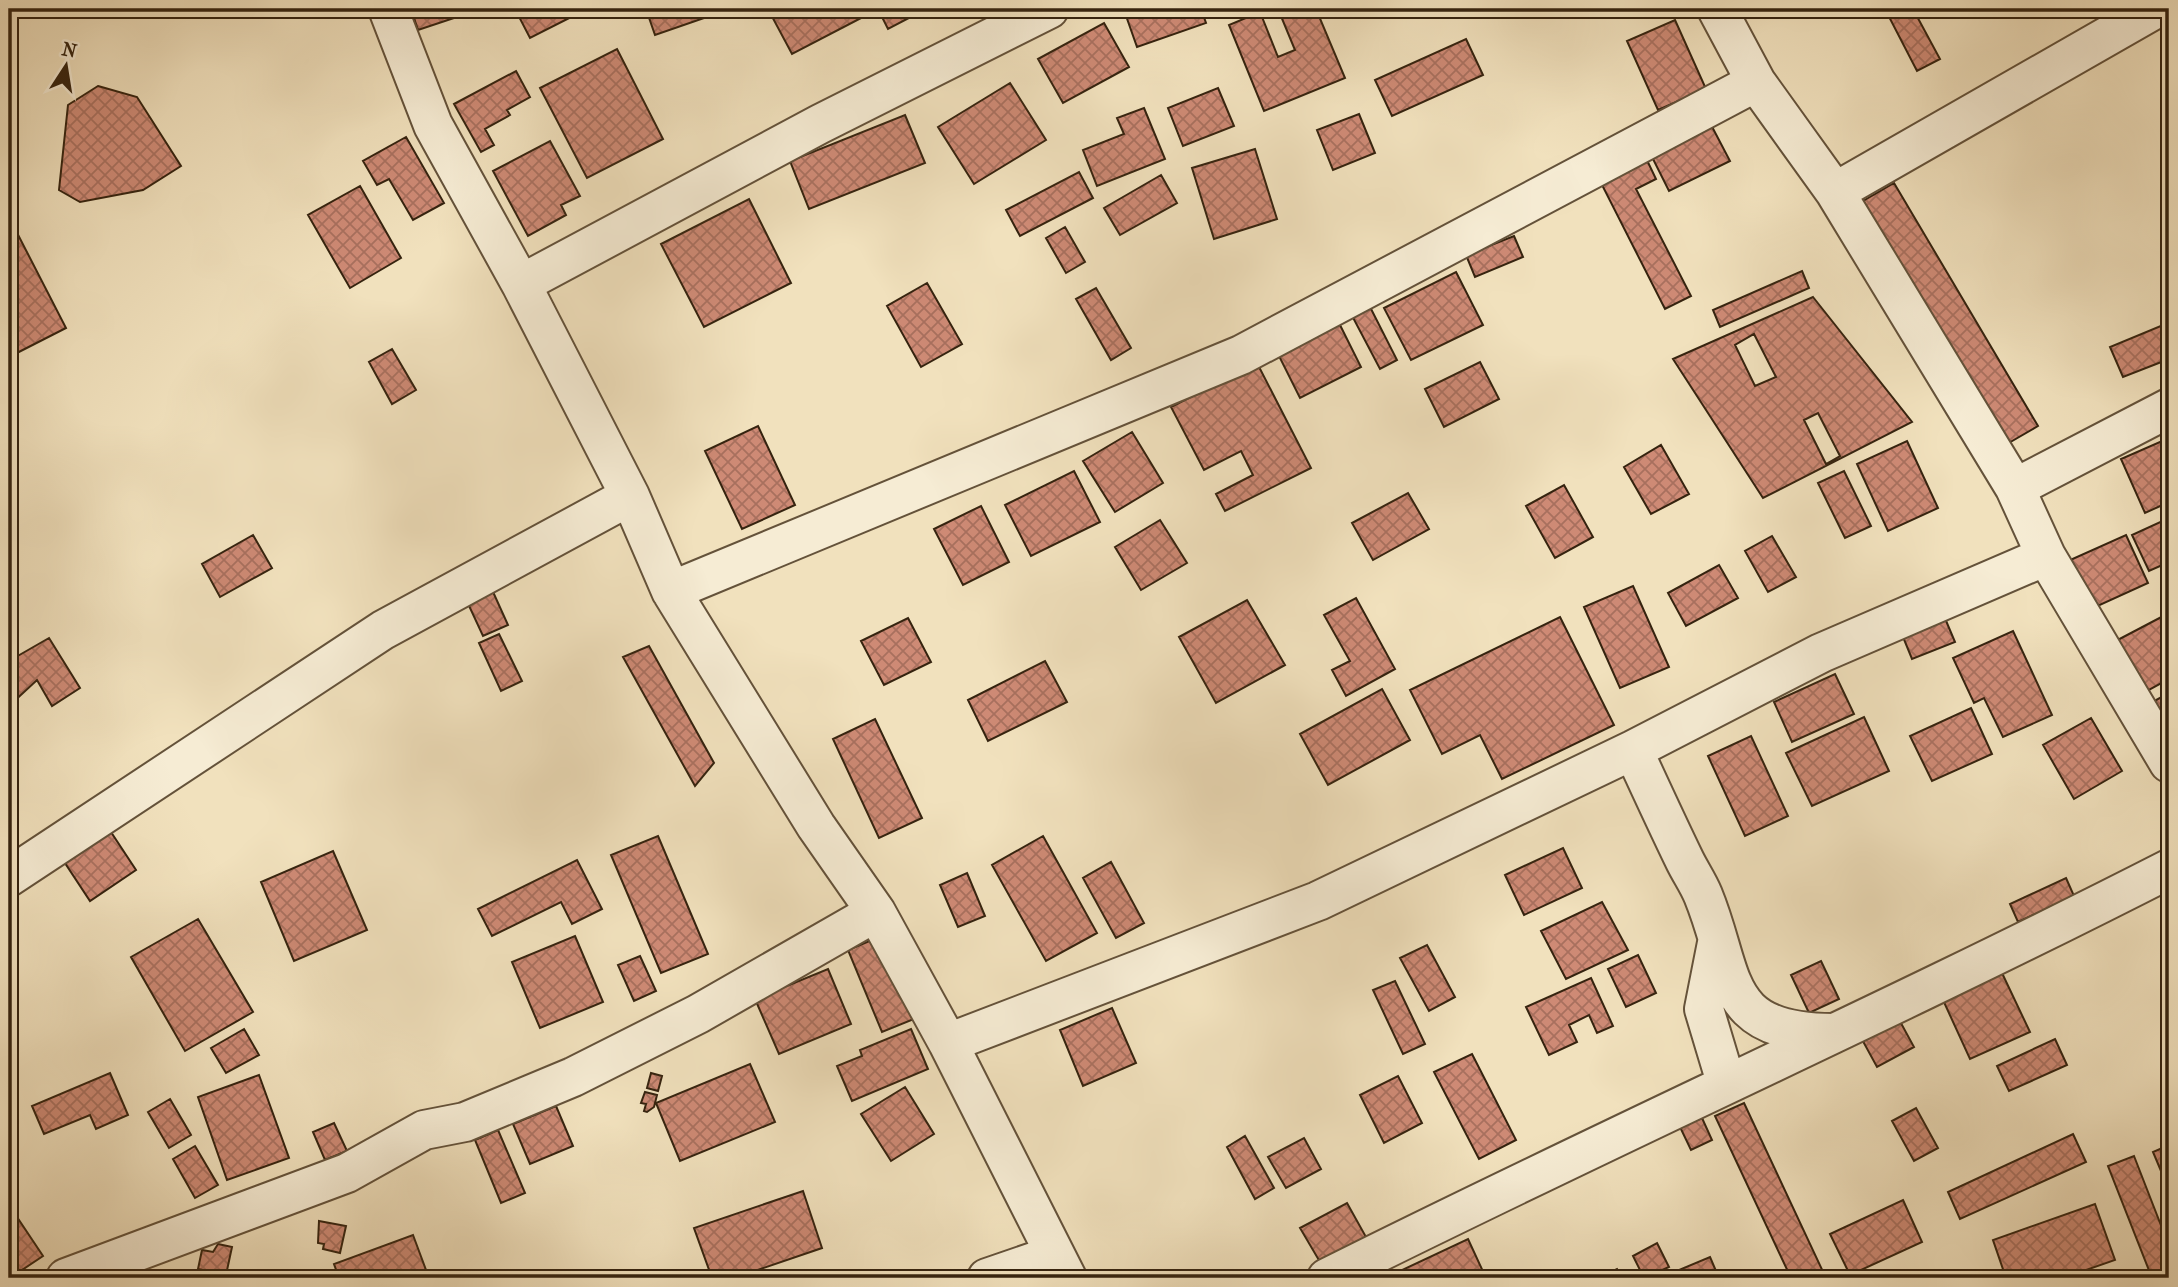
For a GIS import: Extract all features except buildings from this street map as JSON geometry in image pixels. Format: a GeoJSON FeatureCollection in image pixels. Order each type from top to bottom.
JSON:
{"type":"FeatureCollection","features":[{"type":"Feature","properties":{"kind":"street"},"geometry":{"type":"LineString","coordinates":[[388,9],[433,125],[521,284],[630,496],[671,591],[816,826],[876,912],[948,1044],[1060,1267],[987,1278]]}},
{"type":"Feature","properties":{"kind":"street"},"geometry":{"type":"LineString","coordinates":[[521,284],[820,124],[1049,9]]}},
{"type":"Feature","properties":{"kind":"street"},"geometry":{"type":"LineString","coordinates":[[1717,9],[1756,82],[1835,192],[2015,488],[2046,556],[2169,763]]}},
{"type":"Feature","properties":{"kind":"street"},"geometry":{"type":"LineString","coordinates":[[1835,192],[2155,9]]}},
{"type":"Feature","properties":{"kind":"street"},"geometry":{"type":"LineString","coordinates":[[671,591],[1241,355],[1756,82]]}},
{"type":"Feature","properties":{"kind":"street"},"geometry":{"type":"LineString","coordinates":[[2015,488],[2169,408]]}},
{"type":"Feature","properties":{"kind":"street"},"geometry":{"type":"LineString","coordinates":[[9,877],[383,630],[630,496]]}},
{"type":"Feature","properties":{"kind":"street"},"geometry":{"type":"LineString","coordinates":[[948,1044],[1318,901],[1633,750],[1821,653],[2046,556]]}},
{"type":"Feature","properties":{"kind":"street"},"geometry":{"type":"LineString","coordinates":[[1633,750],[1703,895],[1731,983],[1747,1007],[1766,1020],[1797,1033],[1835,1033]]}},
{"type":"Feature","properties":{"kind":"street"},"geometry":{"type":"LineString","coordinates":[[1327,1278],[1732,1081],[1973,969],[2169,869]]}},
{"type":"Feature","properties":{"kind":"street"},"geometry":{"type":"LineString","coordinates":[[66,1278],[347,1173],[424,1130],[465,1122],[573,1077],[698,1014],[876,912]]}},
{"type":"Feature","properties":{"kind":"street"},"geometry":{"type":"LineString","coordinates":[[1717,943],[1704,1009],[1721,1070],[1725,1079],[1732,1081]]}}]}
